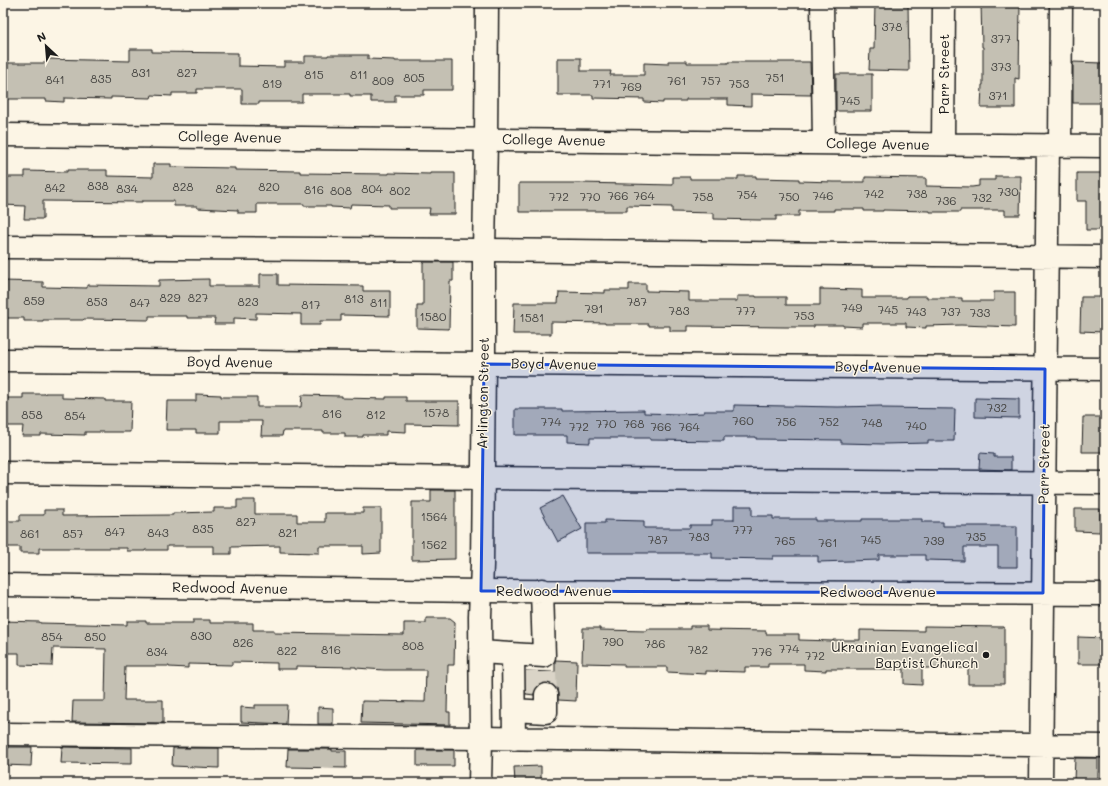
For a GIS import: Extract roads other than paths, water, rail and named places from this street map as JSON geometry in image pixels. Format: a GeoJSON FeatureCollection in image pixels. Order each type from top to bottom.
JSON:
{"type":"FeatureCollection","features":[{"type":"Feature","properties":{"kind":"street","name":"Arlington Street"},"geometry":{"type":"LineString","coordinates":[[480,783],[487,3]]}},
{"type":"Feature","properties":{"kind":"street"},"geometry":{"type":"LineString","coordinates":[[822,3],[824,143]]}},
{"type":"Feature","properties":{"kind":"street","name":"Parr Street"},"geometry":{"type":"LineString","coordinates":[[944,3],[944,144]]}},
{"type":"Feature","properties":{"kind":"street","name":"Parr Street"},"geometry":{"type":"LineString","coordinates":[[1041,783],[1047,256],[1061,3]]}},
{"type":"Feature","properties":{"kind":"street","name":"College Avenue"},"geometry":{"type":"LineString","coordinates":[[3,135],[1105,146]]}},
{"type":"Feature","properties":{"kind":"street"},"geometry":{"type":"LineString","coordinates":[[3,247],[484,250],[1105,257]]}},
{"type":"Feature","properties":{"kind":"street","name":"Boyd Avenue"},"geometry":{"type":"LineString","coordinates":[[3,360],[1105,369]]}},
{"type":"Feature","properties":{"kind":"street"},"geometry":{"type":"LineString","coordinates":[[3,473],[1105,483]]}},
{"type":"Feature","properties":{"kind":"street","name":"Redwood Avenue"},"geometry":{"type":"LineString","coordinates":[[3,585],[481,591],[542,590],[1105,594]]}},
{"type":"Feature","properties":{"kind":"street"},"geometry":{"type":"LineString","coordinates":[[514,739],[528,703],[531,661],[542,590]]}},
{"type":"Feature","properties":{"kind":"street"},"geometry":{"type":"LineString","coordinates":[[480,652],[531,661]]}},
{"type":"Feature","properties":{"kind":"street"},"geometry":{"type":"LineString","coordinates":[[3,734],[481,738],[1105,746]]}},
{"type":"Feature","properties":{"kind":"tunnel"},"geometry":{"type":"LineString","coordinates":[[527,671],[527,694]]}},
{"type":"Feature","properties":{"kind":"tunnel"},"geometry":{"type":"LineString","coordinates":[[545,672],[546,695]]}},
{"type":"Feature","properties":{"kind":"place","name":"Ukrainian Evangelical Baptist Church"},"geometry":{"type":"Point","coordinates":[986,655]}}]}
